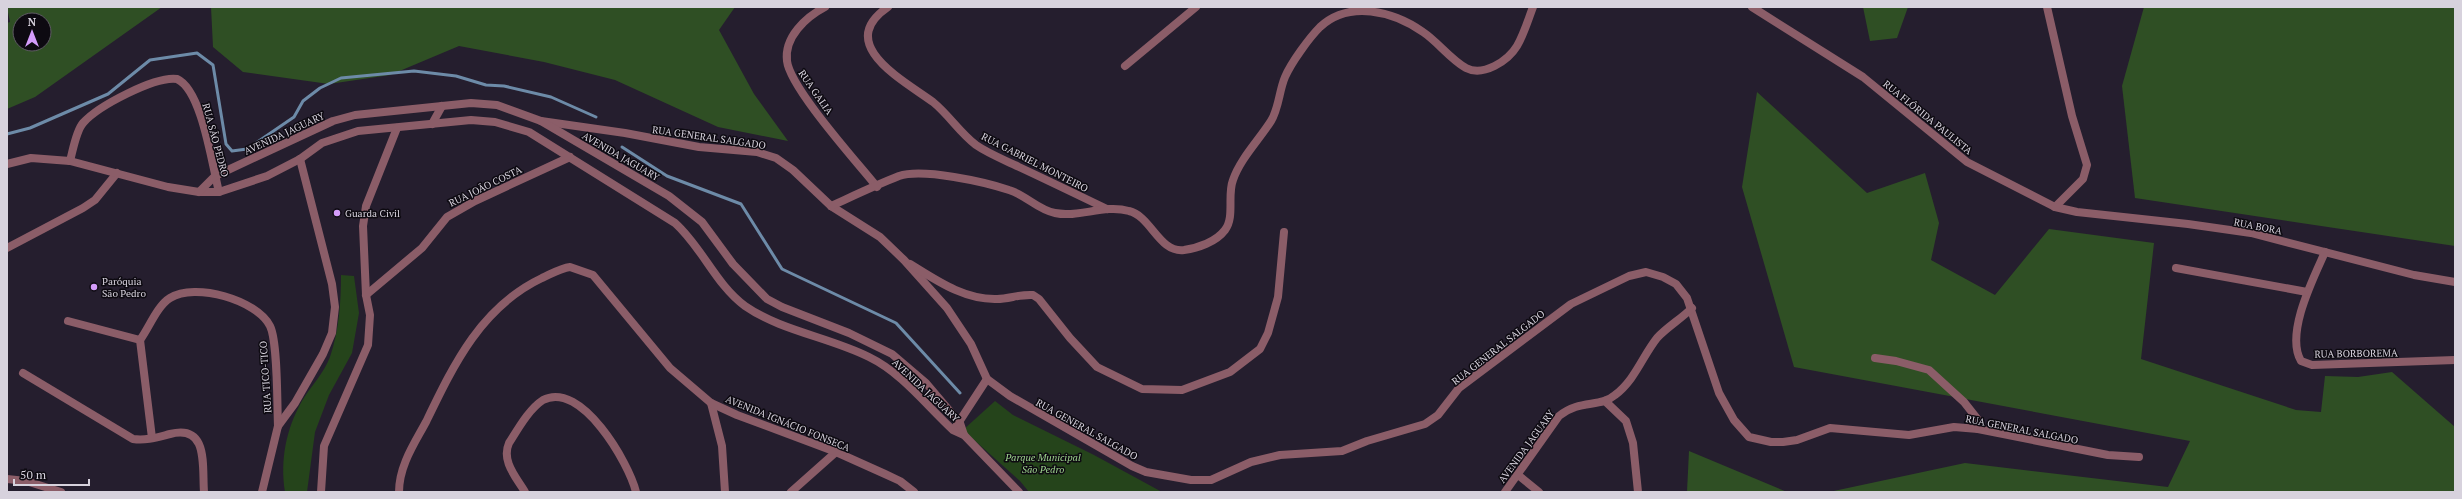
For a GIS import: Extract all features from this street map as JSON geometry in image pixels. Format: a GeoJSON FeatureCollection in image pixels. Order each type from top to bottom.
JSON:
{"type":"FeatureCollection","features":[{"type":"Feature","properties":{"kind":"street","name":"RUA GALIA"},"geometry":{"type":"LineString","coordinates":[[825,7],[803,21],[795,32],[788,48],[789,70],[808,100],[877,187]]}},
{"type":"Feature","properties":{"kind":"street","name":"RUA GABRIEL MONTEIRO"},"geometry":{"type":"LineString","coordinates":[[888,7],[872,20],[868,38],[872,52],[888,70],[940,108],[979,147],[1108,209]]}},
{"type":"Feature","properties":{"kind":"street"},"geometry":{"type":"LineString","coordinates":[[1125,66],[1196,7]]}},
{"type":"Feature","properties":{"kind":"street"},"geometry":{"type":"LineString","coordinates":[[831,206],[899,176],[923,175],[989,183],[1024,195],[1053,213],[1108,209],[1130,211],[1136,214],[1170,248],[1187,249],[1209,243],[1218,237],[1228,225],[1233,179],[1271,120],[1289,69],[1320,27],[1345,12],[1354,10],[1371,10],[1422,31],[1466,68],[1476,71],[1485,70],[1496,65],[1516,48],[1533,7]]}},
{"type":"Feature","properties":{"kind":"street","name":"RUA FLÓRIDA PAULISTA"},"geometry":{"type":"LineString","coordinates":[[1752,7],[1863,77],[1967,162],[2055,207]]}},
{"type":"Feature","properties":{"kind":"street"},"geometry":{"type":"LineString","coordinates":[[2047,7],[2072,116],[2087,165],[2083,179],[2055,207]]}},
{"type":"Feature","properties":{"kind":"street","name":"RUA SÃO PEDRO"},"geometry":{"type":"LineString","coordinates":[[70,161],[82,124],[90,116],[110,103],[162,79],[171,78],[182,81],[189,89],[196,103],[219,192]]}},
{"type":"Feature","properties":{"kind":"street","name":"AVENIDA JAGUARY"},"geometry":{"type":"LineString","coordinates":[[199,192],[215,176],[332,121],[355,115],[471,103],[497,105],[541,121],[685,207],[702,222],[733,264],[767,299],[788,310],[849,333],[892,354],[926,383],[960,423],[964,435]]}},
{"type":"Feature","properties":{"kind":"street"},"geometry":{"type":"LineString","coordinates":[[432,124],[442,106]]}},
{"type":"Feature","properties":{"kind":"street","name":"AVENIDA JAGUARY"},"geometry":{"type":"LineString","coordinates":[[7,164],[31,158],[70,161],[199,192],[219,192],[267,176],[300,159],[322,143],[358,131],[471,120],[495,122],[529,132],[675,223],[689,235],[731,295],[758,314],[843,345],[885,365],[953,430],[964,435],[1019,492]]}},
{"type":"Feature","properties":{"kind":"street","name":"RUA GENERAL SALGADO"},"geometry":{"type":"LineString","coordinates":[[541,121],[625,133],[699,148],[757,152],[776,158],[793,170],[831,206],[880,237],[904,260],[947,308],[971,344],[987,379],[1010,396],[1132,466],[1146,472],[1191,480],[1211,480],[1251,462],[1280,455],[1342,452],[1367,441],[1425,424],[1438,415],[1459,388],[1571,304],[1629,276],[1646,272],[1663,277],[1682,290],[1692,308],[1719,393],[1734,420],[1749,437],[1771,442],[1783,442],[1797,440],[1830,428],[1909,435],[1954,427],[1978,429],[2108,455],[2139,457]]}},
{"type":"Feature","properties":{"kind":"street"},"geometry":{"type":"LineString","coordinates":[[321,492],[324,446],[368,345],[370,315],[366,295],[363,226],[366,206],[397,128]]}},
{"type":"Feature","properties":{"kind":"street","name":"RUA JOÃO COSTA"},"geometry":{"type":"LineString","coordinates":[[366,295],[422,248],[447,217],[475,201],[570,157]]}},
{"type":"Feature","properties":{"kind":"street"},"geometry":{"type":"LineString","coordinates":[[262,492],[278,426],[295,403],[323,354],[332,333],[335,307],[332,284],[300,159]]}},
{"type":"Feature","properties":{"kind":"street"},"geometry":{"type":"LineString","coordinates":[[7,248],[66,218],[89,204],[116,173]]}},
{"type":"Feature","properties":{"kind":"street","name":"RUA BORA"},"geometry":{"type":"LineString","coordinates":[[2055,207],[2077,212],[2188,224],[2251,233],[2414,275],[2455,282]]}},
{"type":"Feature","properties":{"kind":"street"},"geometry":{"type":"LineString","coordinates":[[904,260],[944,286],[961,293],[995,299],[1033,295],[1039,299],[1070,338],[1097,367],[1142,389],[1182,390],[1230,372],[1260,349],[1268,333],[1278,297],[1284,232]]}},
{"type":"Feature","properties":{"kind":"street","name":"RUA BORBOREMA"},"geometry":{"type":"LineString","coordinates":[[2325,252],[2307,292],[2296,340],[2297,355],[2301,361],[2312,365],[2455,360]]}},
{"type":"Feature","properties":{"kind":"street","name":"AVENIDA IGNÁCIO FONSECA"},"geometry":{"type":"LineString","coordinates":[[399,492],[402,469],[458,358],[474,335],[510,295],[565,268],[576,267],[593,275],[670,368],[711,403],[737,415],[836,452],[900,481],[914,492]]}},
{"type":"Feature","properties":{"kind":"street"},"geometry":{"type":"LineString","coordinates":[[2176,268],[2307,292]]}},
{"type":"Feature","properties":{"kind":"street","name":"RUA TICO-TICO"},"geometry":{"type":"LineString","coordinates":[[140,340],[162,306],[169,299],[179,294],[210,293],[253,307],[263,316],[271,327],[274,342],[278,426]]}},
{"type":"Feature","properties":{"kind":"street"},"geometry":{"type":"LineString","coordinates":[[1638,492],[1633,443],[1626,421],[1605,401],[1614,397],[1627,384],[1656,339],[1692,308]]}},
{"type":"Feature","properties":{"kind":"street"},"geometry":{"type":"LineString","coordinates":[[780,322],[788,310]]}},
{"type":"Feature","properties":{"kind":"street"},"geometry":{"type":"LineString","coordinates":[[68,321],[140,340],[152,438]]}},
{"type":"Feature","properties":{"kind":"street"},"geometry":{"type":"LineString","coordinates":[[1875,358],[1896,361],[1930,370],[1964,402],[1979,421],[1978,429]]}},
{"type":"Feature","properties":{"kind":"street"},"geometry":{"type":"LineString","coordinates":[[23,373],[127,436],[141,440],[178,432],[195,436],[199,441],[201,452],[204,492]]}},
{"type":"Feature","properties":{"kind":"street"},"geometry":{"type":"LineString","coordinates":[[953,430],[960,423],[987,379]]}},
{"type":"Feature","properties":{"kind":"street"},"geometry":{"type":"LineString","coordinates":[[525,492],[508,464],[506,448],[508,443],[535,407],[544,400],[563,397],[573,400],[595,420],[626,464],[633,478],[636,492]]}},
{"type":"Feature","properties":{"kind":"street","name":"AVENIDA JAGUARY"},"geometry":{"type":"LineString","coordinates":[[1505,492],[1559,416],[1569,408],[1605,401]]}},
{"type":"Feature","properties":{"kind":"street"},"geometry":{"type":"LineString","coordinates":[[711,403],[722,446],[725,492]]}},
{"type":"Feature","properties":{"kind":"street"},"geometry":{"type":"LineString","coordinates":[[790,492],[836,452]]}},
{"type":"Feature","properties":{"kind":"street"},"geometry":{"type":"LineString","coordinates":[[1518,475],[1539,492]]}},
{"type":"Feature","properties":{"kind":"street"},"geometry":{"type":"LineString","coordinates":[[7,479],[26,481],[61,492]]}},
{"type":"Feature","properties":{"kind":"green space"},"geometry":{"type":"Polygon","coordinates":[[[7,7],[162,7],[35,97],[7,109],[7,23],[10,22],[7,7]]]}},
{"type":"Feature","properties":{"kind":"green space"},"geometry":{"type":"Polygon","coordinates":[[[211,7],[735,7],[719,30],[754,94],[788,141],[718,127],[615,80],[544,62],[459,46],[390,75],[329,84],[243,72],[213,47],[211,7]]]}},
{"type":"Feature","properties":{"kind":"green space"},"geometry":{"type":"Polygon","coordinates":[[[1863,7],[1908,7],[1897,38],[1870,41],[1863,7]]]}},
{"type":"Feature","properties":{"kind":"green space"},"geometry":{"type":"Polygon","coordinates":[[[2144,7],[2455,7],[2455,246],[2135,198],[2122,86],[2144,7]]]}},
{"type":"Feature","properties":{"kind":"green space"},"geometry":{"type":"Polygon","coordinates":[[[1757,92],[1867,193],[1925,173],[1939,223],[1931,260],[1995,295],[2049,229],[2154,243],[2141,359],[2296,410],[2321,412],[2325,376],[2358,377],[2392,372],[2455,427],[2455,492],[1829,492],[1965,463],[2168,487],[2190,441],[1794,367],[1742,187],[1757,92]]]}},
{"type":"Feature","properties":{"kind":"green space"},"geometry":{"type":"Polygon","coordinates":[[[341,275],[354,276],[359,313],[352,353],[329,395],[315,432],[307,492],[285,492],[283,468],[288,434],[296,412],[302,401],[321,374],[330,357],[336,337],[339,316],[341,275]]]}},
{"type":"Feature","properties":{"kind":"green space","name":"Parque Municipal São Pedro"},"geometry":{"type":"Polygon","coordinates":[[[995,401],[1013,415],[1094,455],[1162,492],[1029,492],[1020,481],[963,430],[995,401]]]}},
{"type":"Feature","properties":{"kind":"green space"},"geometry":{"type":"Polygon","coordinates":[[[1689,451],[1787,492],[1687,492],[1689,451]]]}},
{"type":"Feature","properties":{"kind":"waterway"},"geometry":{"type":"LineString","coordinates":[[7,134],[30,128],[108,94],[150,60],[197,53],[213,65],[226,144],[232,151],[247,149],[294,117],[303,101],[320,88],[341,78],[414,71],[456,76],[486,85],[504,86],[551,97],[596,117]]}},
{"type":"Feature","properties":{"kind":"waterway"},"geometry":{"type":"LineString","coordinates":[[622,147],[667,176],[741,204],[782,269],[896,323],[960,393]]}},
{"type":"Feature","properties":{"kind":"place","name":"Guarda Civil"},"geometry":{"type":"Point","coordinates":[337,213]}},
{"type":"Feature","properties":{"kind":"place","name":"Paróquia São Pedro"},"geometry":{"type":"Point","coordinates":[94,287]}}]}
